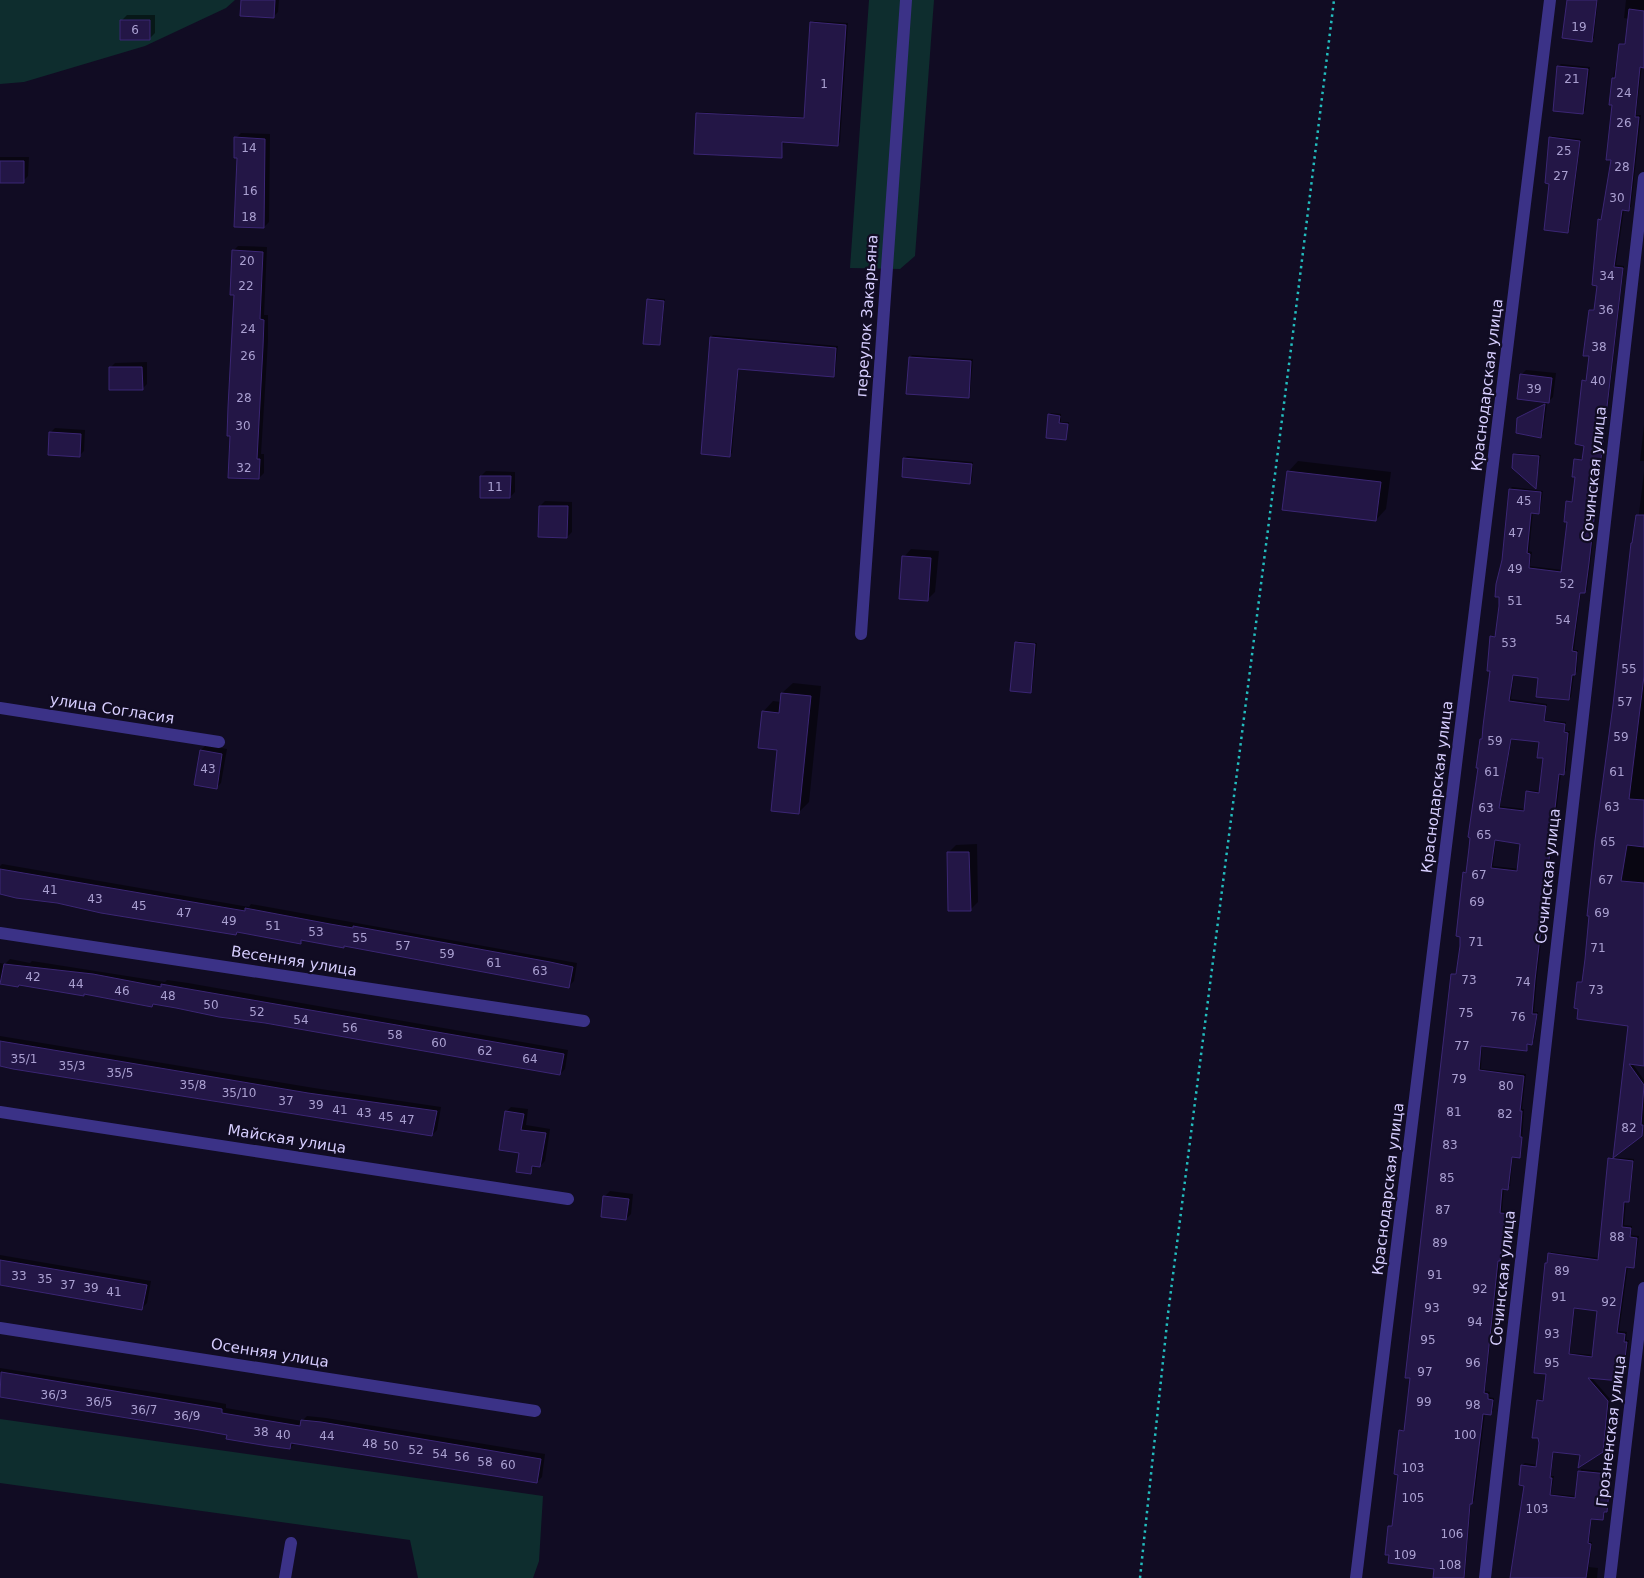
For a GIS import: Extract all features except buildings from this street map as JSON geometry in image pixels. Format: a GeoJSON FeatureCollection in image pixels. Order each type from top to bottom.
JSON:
{"type":"FeatureCollection","features":[{"type":"Feature","properties":{"kind":"street","name":"переулок Закарьяна"},"geometry":{"type":"LineString","coordinates":[[861,634],[906,0]]}},
{"type":"Feature","properties":{"kind":"street","name":"Краснодарская улица"},"geometry":{"type":"LineString","coordinates":[[1356,1578],[1550,0]]}},
{"type":"Feature","properties":{"kind":"street","name":"Сочинская улица"},"geometry":{"type":"LineString","coordinates":[[1485,1578],[1644,178]]}},
{"type":"Feature","properties":{"kind":"street","name":"улица Согласия"},"geometry":{"type":"LineString","coordinates":[[0,708],[219,742]]}},
{"type":"Feature","properties":{"kind":"street","name":"Весенняя улица"},"geometry":{"type":"LineString","coordinates":[[0,933],[584,1022]]}},
{"type":"Feature","properties":{"kind":"street","name":"Майская улица"},"geometry":{"type":"LineString","coordinates":[[0,1112],[568,1199]]}},
{"type":"Feature","properties":{"kind":"street","name":"Грозненская улица"},"geometry":{"type":"LineString","coordinates":[[1610,1578],[1644,1288]]}},
{"type":"Feature","properties":{"kind":"street","name":"Осенняя улица"},"geometry":{"type":"LineString","coordinates":[[0,1328],[535,1410]]}},
{"type":"Feature","properties":{"kind":"street"},"geometry":{"type":"LineString","coordinates":[[285,1578],[291,1543]]}},
{"type":"Feature","properties":{"kind":"path"},"geometry":{"type":"LineString","coordinates":[[1140,1578],[1168,1314],[1294,333],[1334,0]]}},
{"type":"Feature","properties":{"kind":"green space"},"geometry":{"type":"Polygon","coordinates":[[[0,0],[235,0],[226,8],[145,46],[24,82],[0,84],[0,0]]]}},
{"type":"Feature","properties":{"kind":"green space"},"geometry":{"type":"Polygon","coordinates":[[[869,0],[934,0],[915,256],[900,269],[850,268],[869,0]]]}},
{"type":"Feature","properties":{"kind":"green space"},"geometry":{"type":"Polygon","coordinates":[[[0,1419],[543,1496],[539,1561],[533,1578],[418,1578],[410,1540],[0,1483],[0,1419]]]}}]}
